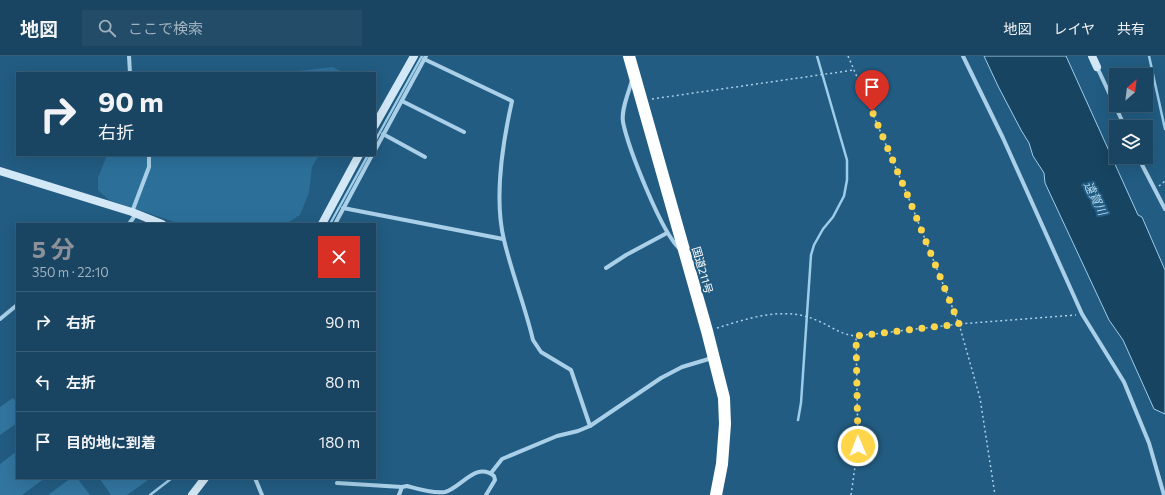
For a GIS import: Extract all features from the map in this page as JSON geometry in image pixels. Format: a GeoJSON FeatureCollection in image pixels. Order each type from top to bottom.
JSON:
{"type":"FeatureCollection","features":[{"type":"Feature","properties":{"kind":"highway","name":"国道211号"},"geometry":{"type":"LineString","coordinates":[[629,56],[707,331],[724,398],[725,424],[722,464],[716,495]]}},
{"type":"Feature","properties":{"kind":"street"},"geometry":{"type":"LineString","coordinates":[[129,56],[130,72]]}},
{"type":"Feature","properties":{"kind":"street"},"geometry":{"type":"LineString","coordinates":[[376,123],[414,56]]}},
{"type":"Feature","properties":{"kind":"street"},"geometry":{"type":"LineString","coordinates":[[962,56],[1002,138],[1082,314],[1124,382],[1149,443],[1164,495]]}},
{"type":"Feature","properties":{"kind":"street"},"geometry":{"type":"LineString","coordinates":[[1092,56],[1122,120]]}},
{"type":"Feature","properties":{"kind":"street"},"geometry":{"type":"LineString","coordinates":[[376,148],[425,58],[512,101],[506,129],[499,208],[503,239],[533,340],[541,352],[571,370],[590,426]]}},
{"type":"Feature","properties":{"kind":"street"},"geometry":{"type":"LineString","coordinates":[[634,71],[623,121],[640,174],[667,233],[678,248],[685,254]]}},
{"type":"Feature","properties":{"kind":"street"},"geometry":{"type":"LineString","coordinates":[[402,100],[464,132]]}},
{"type":"Feature","properties":{"kind":"street"},"geometry":{"type":"LineString","coordinates":[[383,134],[425,157]]}},
{"type":"Feature","properties":{"kind":"street"},"geometry":{"type":"LineString","coordinates":[[129,223],[150,167],[149,156]]}},
{"type":"Feature","properties":{"kind":"street"},"geometry":{"type":"LineString","coordinates":[[323,223],[358,156]]}},
{"type":"Feature","properties":{"kind":"street"},"geometry":{"type":"LineString","coordinates":[[336,223],[371,156]]}},
{"type":"Feature","properties":{"kind":"street"},"geometry":{"type":"LineString","coordinates":[[1142,164],[1165,209]]}},
{"type":"Feature","properties":{"kind":"street"},"geometry":{"type":"LineString","coordinates":[[0,171],[134,213],[159,223]]}},
{"type":"Feature","properties":{"kind":"street"},"geometry":{"type":"LineString","coordinates":[[343,208],[503,239]]}},
{"type":"Feature","properties":{"kind":"street"},"geometry":{"type":"LineString","coordinates":[[606,268],[626,255],[667,233]]}},
{"type":"Feature","properties":{"kind":"street"},"geometry":{"type":"LineString","coordinates":[[0,319],[16,306]]}},
{"type":"Feature","properties":{"kind":"street"},"geometry":{"type":"LineString","coordinates":[[491,473],[502,459],[556,436],[578,431],[590,426],[662,378],[682,367],[714,357]]}},
{"type":"Feature","properties":{"kind":"street"},"geometry":{"type":"LineString","coordinates":[[337,483],[402,487],[407,486],[443,492],[452,489],[475,473],[481,471],[491,473],[495,480],[486,495]]}},
{"type":"Feature","properties":{"kind":"street"},"geometry":{"type":"LineString","coordinates":[[192,495],[204,479]]}},
{"type":"Feature","properties":{"kind":"street"},"geometry":{"type":"LineString","coordinates":[[255,479],[262,495]]}},
{"type":"Feature","properties":{"kind":"street"},"geometry":{"type":"LineString","coordinates":[[399,495],[402,487]]}},
{"type":"Feature","properties":{"kind":"path"},"geometry":{"type":"LineString","coordinates":[[848,56],[907,194],[959,324],[980,398],[995,495]]}},
{"type":"Feature","properties":{"kind":"path"},"geometry":{"type":"LineString","coordinates":[[642,101],[854,70]]}},
{"type":"Feature","properties":{"kind":"path"},"geometry":{"type":"LineString","coordinates":[[1156,189],[1165,180]]}},
{"type":"Feature","properties":{"kind":"path"},"geometry":{"type":"LineString","coordinates":[[707,331],[757,315],[787,313],[816,319],[844,334],[856,336],[959,324],[1082,314]]}},
{"type":"Feature","properties":{"kind":"path"},"geometry":{"type":"LineString","coordinates":[[851,495],[858,446],[856,336]]}},
{"type":"Feature","properties":{"kind":"shaded area"},"geometry":{"type":"Polygon","coordinates":[[[333,67],[341,72],[298,72],[333,67]]]}},
{"type":"Feature","properties":{"kind":"shaded area"},"geometry":{"type":"Polygon","coordinates":[[[107,156],[318,156],[312,167],[309,192],[300,215],[288,223],[178,223],[109,200],[98,190],[98,178],[107,156]]]}},
{"type":"Feature","properties":{"kind":"water","name":"遠賀川"},"geometry":{"type":"Polygon","coordinates":[[[984,56],[1066,56],[1109,151],[1109,164],[1115,164],[1138,215],[1142,217],[1165,270],[1165,414],[1154,409],[1123,340],[1109,320],[1045,183],[1044,173],[1033,156],[1029,143],[998,86],[984,56]]]}},
{"type":"Feature","properties":{"kind":"building"},"geometry":{"type":"Polygon","coordinates":[[[13,398],[16,402],[16,424],[0,435],[0,407],[13,398]]]}},
{"type":"Feature","properties":{"kind":"building"},"geometry":{"type":"Polygon","coordinates":[[[16,452],[16,479],[44,479],[22,495],[0,495],[0,464],[16,452]]]}},
{"type":"Feature","properties":{"kind":"building"},"geometry":{"type":"Polygon","coordinates":[[[70,479],[78,479],[90,495],[48,495],[70,479]]]}},
{"type":"Feature","properties":{"kind":"building"},"geometry":{"type":"Polygon","coordinates":[[[100,479],[150,479],[127,495],[111,495],[100,479]]]}},
{"type":"Feature","properties":{"kind":"waterway"},"geometry":{"type":"LineString","coordinates":[[376,139],[422,56]]}},
{"type":"Feature","properties":{"kind":"waterway"},"geometry":{"type":"LineString","coordinates":[[798,420],[801,403],[811,255],[814,245],[823,229],[833,217],[844,196],[847,180],[847,160],[817,56]]}},
{"type":"Feature","properties":{"kind":"waterway"},"geometry":{"type":"LineString","coordinates":[[1149,56],[1165,129]]}},
{"type":"Feature","properties":{"kind":"waterway"},"geometry":{"type":"LineString","coordinates":[[331,223],[367,156]]}},
{"type":"Feature","properties":{"kind":"waterway"},"geometry":{"type":"LineString","coordinates":[[150,495],[171,479]]}},
{"type":"Feature","properties":{"kind":"route"},"geometry":{"type":"LineString","coordinates":[[858,446],[856,336],[959,324],[872,111]]}}]}
